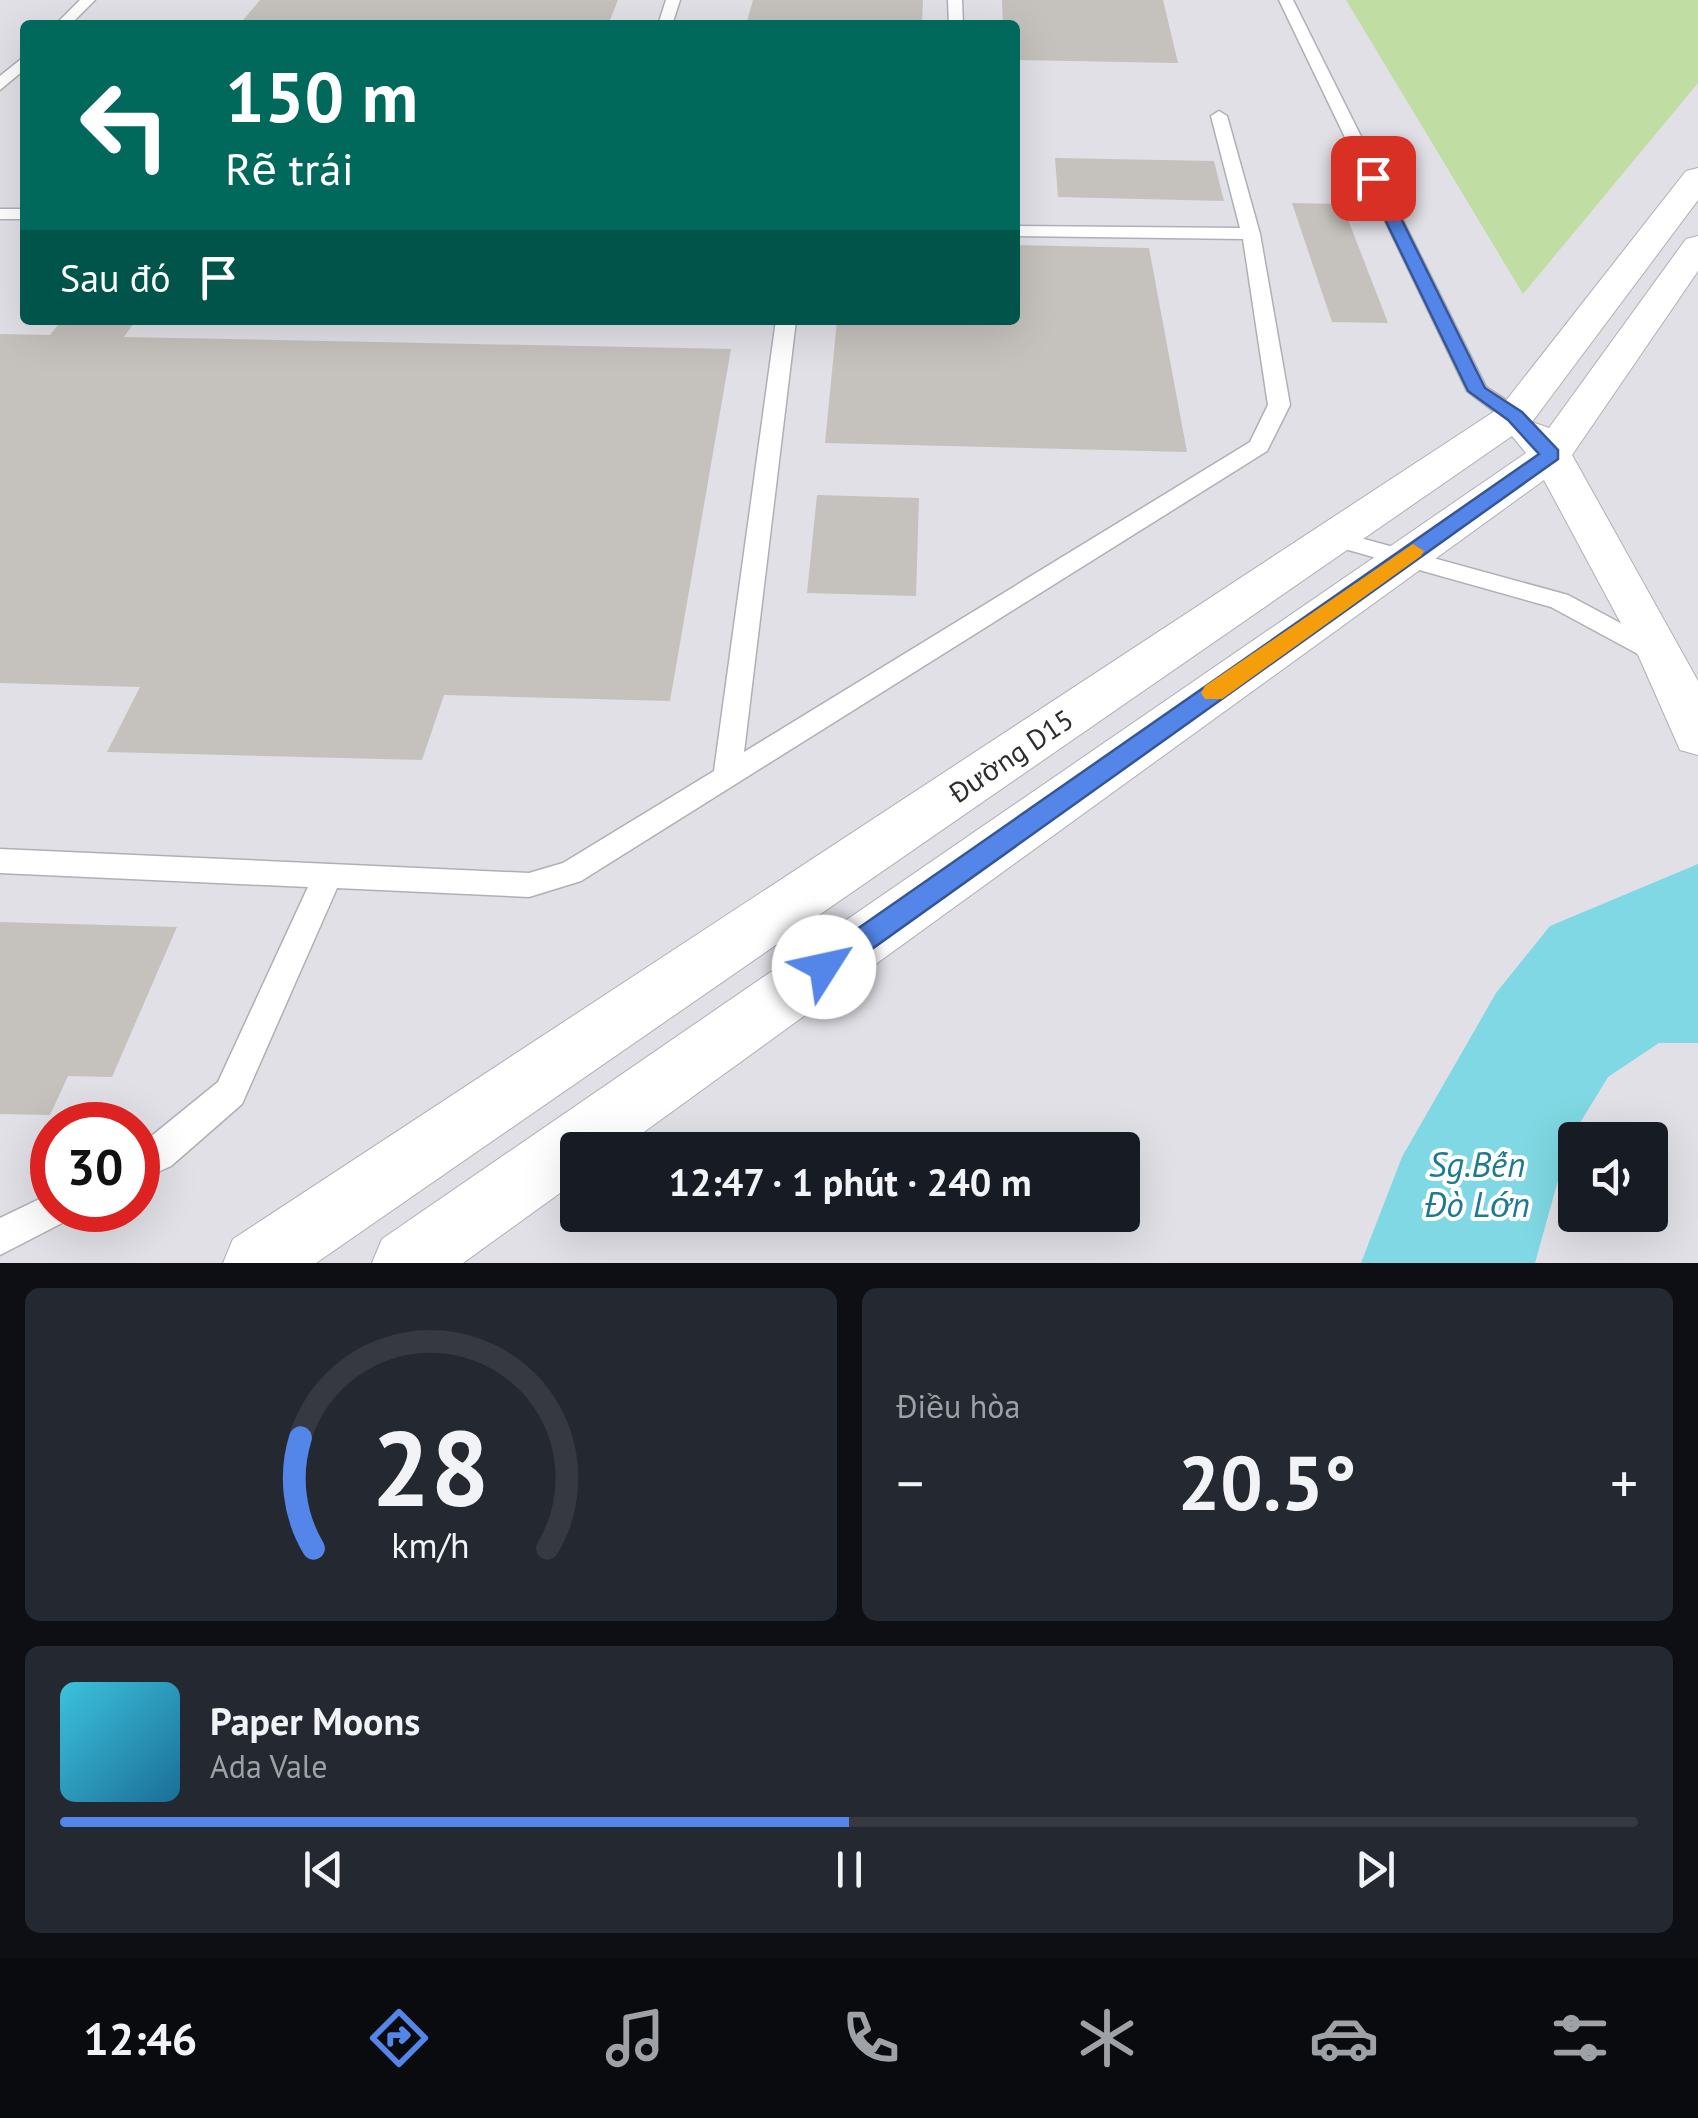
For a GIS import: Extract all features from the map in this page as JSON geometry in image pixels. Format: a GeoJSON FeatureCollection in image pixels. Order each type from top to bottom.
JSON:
{"type":"FeatureCollection","features":[{"type":"Feature","properties":{"kind":"street","name":"Đường D15"},"geometry":{"type":"LineString","coordinates":[[257,1263],[1515,416],[1698,178]]}},
{"type":"Feature","properties":{"kind":"street"},"geometry":{"type":"LineString","coordinates":[[406,1263],[1551,455],[1698,246]]}},
{"type":"Feature","properties":{"kind":"street"},"geometry":{"type":"LineString","coordinates":[[1515,416],[1551,455],[1663,657],[1698,736]]}},
{"type":"Feature","properties":{"kind":"lane"},"geometry":{"type":"LineString","coordinates":[[67,20],[88,0]]}},
{"type":"Feature","properties":{"kind":"lane"},"geometry":{"type":"LineString","coordinates":[[1286,0],[1478,391],[1515,416]]}},
{"type":"Feature","properties":{"kind":"lane"},"geometry":{"type":"LineString","coordinates":[[0,86],[20,66]]}},
{"type":"Feature","properties":{"kind":"lane"},"geometry":{"type":"LineString","coordinates":[[0,861],[529,885],[571,873],[1259,446],[1279,405],[1252,234],[1218,116]]}},
{"type":"Feature","properties":{"kind":"lane"},"geometry":{"type":"LineString","coordinates":[[1020,231],[1252,234]]}},
{"type":"Feature","properties":{"kind":"lane"},"geometry":{"type":"LineString","coordinates":[[727,776],[785,325]]}},
{"type":"Feature","properties":{"kind":"lane"},"geometry":{"type":"LineString","coordinates":[[1335,539],[1559,601],[1663,657]]}},
{"type":"Feature","properties":{"kind":"lane"},"geometry":{"type":"LineString","coordinates":[[160,1153],[230,1093],[328,876]]}},
{"type":"Feature","properties":{"kind":"lane"},"geometry":{"type":"LineString","coordinates":[[0,1237],[30,1221]]}},
{"type":"Feature","properties":{"kind":"shaded area"},"geometry":{"type":"Polygon","coordinates":[[[0,0],[1698,0],[1698,1263],[0,1263],[0,0]]]}},
{"type":"Feature","properties":{"kind":"green space"},"geometry":{"type":"Polygon","coordinates":[[[1346,0],[1698,0],[1698,83],[1523,294],[1346,0]]]}},
{"type":"Feature","properties":{"kind":"water","name":"Sg.Bến Đò Lớn"},"geometry":{"type":"Polygon","coordinates":[[[1698,864],[1698,1043],[1659,1043],[1608,1077],[1581,1122],[1558,1122],[1558,1180],[1535,1263],[1361,1263],[1402,1157],[1496,993],[1550,926],[1698,864]]]}},
{"type":"Feature","properties":{"kind":"building"},"geometry":{"type":"Polygon","coordinates":[[[260,0],[618,0],[610,20],[243,20],[260,0]]]}},
{"type":"Feature","properties":{"kind":"building"},"geometry":{"type":"Polygon","coordinates":[[[753,0],[923,0],[922,20],[747,20],[753,0]]]}},
{"type":"Feature","properties":{"kind":"building"},"geometry":{"type":"Polygon","coordinates":[[[1002,0],[1163,0],[1178,63],[1020,60],[1020,20],[1003,20],[1002,0]]]}},
{"type":"Feature","properties":{"kind":"building"},"geometry":{"type":"Polygon","coordinates":[[[1055,158],[1214,161],[1224,201],[1058,197],[1055,158]]]}},
{"type":"Feature","properties":{"kind":"building"},"geometry":{"type":"Polygon","coordinates":[[[1292,203],[1342,204],[1388,323],[1332,322],[1292,203]]]}},
{"type":"Feature","properties":{"kind":"building"},"geometry":{"type":"Polygon","coordinates":[[[1020,245],[1149,248],[1187,452],[825,443],[837,325],[1020,325],[1020,245]]]}},
{"type":"Feature","properties":{"kind":"building"},"geometry":{"type":"Polygon","coordinates":[[[58,325],[132,325],[124,337],[731,349],[670,701],[444,695],[422,760],[107,752],[140,687],[0,683],[0,334],[50,335],[58,325]]]}},
{"type":"Feature","properties":{"kind":"building"},"geometry":{"type":"Polygon","coordinates":[[[817,495],[919,498],[916,596],[807,593],[817,495]]]}},
{"type":"Feature","properties":{"kind":"building"},"geometry":{"type":"Polygon","coordinates":[[[0,922],[177,927],[112,1077],[68,1076],[56,1102],[30,1102],[30,1115],[0,1114],[0,922]]]}},
{"type":"Feature","properties":{"kind":"slow traffic"},"geometry":{"type":"LineString","coordinates":[[1213,693],[1413,551]]}},
{"type":"Feature","properties":{"kind":"route"},"geometry":{"type":"LineString","coordinates":[[824,967],[1551,455],[1515,416],[1478,391],[1373,178]]}}]}
